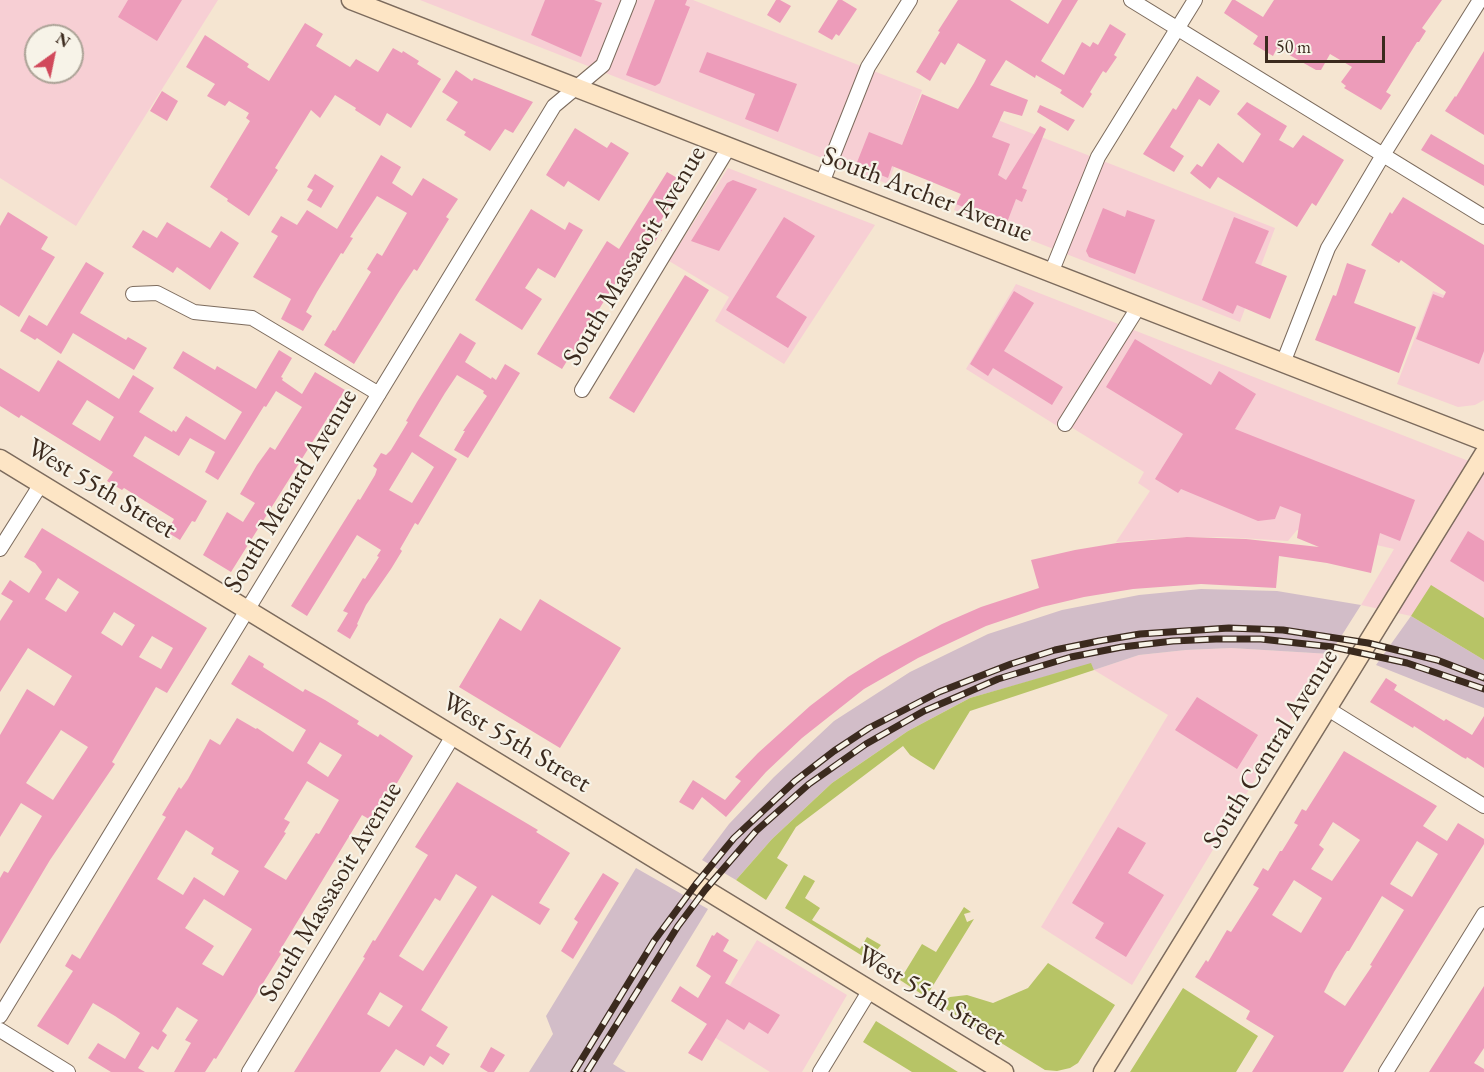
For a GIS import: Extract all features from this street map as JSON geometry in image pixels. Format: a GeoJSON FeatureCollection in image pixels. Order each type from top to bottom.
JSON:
{"type":"FeatureCollection","features":[{"type":"Feature","properties":{"kind":"main road","name":"South Archer Avenue"},"geometry":{"type":"LineString","coordinates":[[358,1],[1484,441]]}},
{"type":"Feature","properties":{"kind":"main road","name":"South Central Avenue"},"geometry":{"type":"LineString","coordinates":[[1103,1072],[1484,454]]}},
{"type":"Feature","properties":{"kind":"main road","name":"West 55th Street"},"geometry":{"type":"LineString","coordinates":[[0,459],[1004,1072]]}},
{"type":"Feature","properties":{"kind":"street","name":"South Menard Avenue"},"geometry":{"type":"LineString","coordinates":[[0,1016],[554,106],[603,65],[629,0]]}},
{"type":"Feature","properties":{"kind":"street"},"geometry":{"type":"LineString","coordinates":[[822,183],[868,67],[910,0]]}},
{"type":"Feature","properties":{"kind":"street"},"geometry":{"type":"LineString","coordinates":[[1131,0],[1484,217]]}},
{"type":"Feature","properties":{"kind":"street"},"geometry":{"type":"LineString","coordinates":[[1051,273],[1098,158],[1195,0]]}},
{"type":"Feature","properties":{"kind":"street"},"geometry":{"type":"LineString","coordinates":[[1283,363],[1328,248],[1480,0]]}},
{"type":"Feature","properties":{"kind":"street","name":"South Massasoit Avenue"},"geometry":{"type":"LineString","coordinates":[[582,390],[729,147]]}},
{"type":"Feature","properties":{"kind":"street"},"geometry":{"type":"LineString","coordinates":[[133,294],[158,293],[194,312],[252,318],[379,394]]}},
{"type":"Feature","properties":{"kind":"street"},"geometry":{"type":"LineString","coordinates":[[1065,424],[1139,306]]}},
{"type":"Feature","properties":{"kind":"street"},"geometry":{"type":"LineString","coordinates":[[0,549],[41,484]]}},
{"type":"Feature","properties":{"kind":"street"},"geometry":{"type":"LineString","coordinates":[[1328,709],[1484,806]]}},
{"type":"Feature","properties":{"kind":"street","name":"South Massasoit Avenue"},"geometry":{"type":"LineString","coordinates":[[249,1072],[453,736]]}},
{"type":"Feature","properties":{"kind":"street"},"geometry":{"type":"LineString","coordinates":[[1386,1072],[1484,914]]}},
{"type":"Feature","properties":{"kind":"street"},"geometry":{"type":"LineString","coordinates":[[820,1072],[870,990]]}},
{"type":"Feature","properties":{"kind":"street"},"geometry":{"type":"LineString","coordinates":[[0,1030],[68,1072]]}},
{"type":"Feature","properties":{"kind":"shaded area"},"geometry":{"type":"Polygon","coordinates":[[[0,0],[218,0],[76,226],[0,178],[0,0]]]}},
{"type":"Feature","properties":{"kind":"shaded area"},"geometry":{"type":"Polygon","coordinates":[[[420,0],[693,0],[922,90],[888,184],[420,0]]]}},
{"type":"Feature","properties":{"kind":"shaded area"},"geometry":{"type":"Polygon","coordinates":[[[990,117],[1275,228],[1240,322],[954,210],[990,117]]]}},
{"type":"Feature","properties":{"kind":"shaded area"},"geometry":{"type":"Polygon","coordinates":[[[728,168],[875,225],[784,364],[715,321],[729,297],[669,261],[728,168]]]}},
{"type":"Feature","properties":{"kind":"shaded area"},"geometry":{"type":"Polygon","coordinates":[[[1016,284],[1484,467],[1484,660],[1411,616],[1361,605],[1394,549],[1337,536],[1297,530],[1288,541],[1185,537],[1116,542],[1150,491],[1138,483],[1144,472],[1066,424],[1062,429],[966,369],[1016,284]]]}},
{"type":"Feature","properties":{"kind":"shaded area"},"geometry":{"type":"Polygon","coordinates":[[[1433,291],[1484,310],[1484,400],[1475,405],[1458,407],[1397,384],[1433,291]]]}},
{"type":"Feature","properties":{"kind":"shaded area"},"geometry":{"type":"Polygon","coordinates":[[[1201,589],[1277,591],[1361,605],[1330,654],[1231,648],[1139,655],[1094,670],[1091,664],[970,698],[908,731],[832,783],[772,839],[736,880],[702,860],[729,824],[774,777],[834,721],[910,672],[988,634],[1062,610],[1139,595],[1201,589]]]}},
{"type":"Feature","properties":{"kind":"shaded area"},"geometry":{"type":"Polygon","coordinates":[[[1411,616],[1484,660],[1484,708],[1376,665],[1411,616]]]}},
{"type":"Feature","properties":{"kind":"shaded area"},"geometry":{"type":"Polygon","coordinates":[[[1231,648],[1330,654],[1132,985],[1041,927],[1168,715],[1094,670],[1139,655],[1231,648]]]}},
{"type":"Feature","properties":{"kind":"shaded area"},"geometry":{"type":"Polygon","coordinates":[[[636,868],[708,909],[613,1064],[626,1072],[529,1072],[553,1034],[546,1016],[636,868]]]}},
{"type":"Feature","properties":{"kind":"shaded area"},"geometry":{"type":"Polygon","coordinates":[[[757,940],[847,995],[802,1072],[770,1072],[703,1030],[757,940]]]}},
{"type":"Feature","properties":{"kind":"green space"},"geometry":{"type":"Polygon","coordinates":[[[1431,585],[1484,618],[1484,660],[1411,616],[1431,585]]]}},
{"type":"Feature","properties":{"kind":"green space"},"geometry":{"type":"Polygon","coordinates":[[[1091,663],[1094,670],[970,711],[934,770],[910,755],[903,746],[796,827],[777,858],[788,865],[766,900],[736,880],[772,839],[832,783],[908,731],[970,698],[1091,663]]]}},
{"type":"Feature","properties":{"kind":"green space"},"geometry":{"type":"Polygon","coordinates":[[[804,875],[815,881],[805,898],[820,908],[812,920],[860,949],[867,937],[881,945],[869,960],[785,908],[804,875]]]}},
{"type":"Feature","properties":{"kind":"green space"},"geometry":{"type":"Polygon","coordinates":[[[964,907],[971,912],[964,914],[967,922],[974,919],[926,997],[900,980],[922,944],[936,952],[964,907]]]}},
{"type":"Feature","properties":{"kind":"green space"},"geometry":{"type":"Polygon","coordinates":[[[1048,963],[1115,1005],[1078,1063],[1070,1068],[1057,1071],[1045,1070],[938,1004],[950,997],[967,995],[993,1003],[1028,988],[1048,963]]]}},
{"type":"Feature","properties":{"kind":"green space"},"geometry":{"type":"Polygon","coordinates":[[[1183,988],[1258,1036],[1236,1072],[1130,1072],[1183,988]]]}},
{"type":"Feature","properties":{"kind":"green space"},"geometry":{"type":"Polygon","coordinates":[[[876,1021],[958,1072],[912,1072],[863,1042],[876,1021]]]}},
{"type":"Feature","properties":{"kind":"building"},"geometry":{"type":"Polygon","coordinates":[[[128,0],[182,0],[157,41],[118,17],[128,0]]]}},
{"type":"Feature","properties":{"kind":"building"},"geometry":{"type":"Polygon","coordinates":[[[545,0],[594,0],[602,3],[581,57],[531,35],[545,0]]]}},
{"type":"Feature","properties":{"kind":"building"},"geometry":{"type":"Polygon","coordinates":[[[655,0],[687,0],[685,5],[690,7],[660,83],[655,86],[626,75],[655,0]]]}},
{"type":"Feature","properties":{"kind":"building"},"geometry":{"type":"Polygon","coordinates":[[[776,0],[791,6],[780,23],[767,15],[776,0]]]}},
{"type":"Feature","properties":{"kind":"building"},"geometry":{"type":"Polygon","coordinates":[[[838,0],[857,9],[839,36],[836,34],[832,40],[818,32],[838,0]]]}},
{"type":"Feature","properties":{"kind":"building"},"geometry":{"type":"Polygon","coordinates":[[[958,0],[1010,0],[1048,24],[1062,0],[1078,0],[1041,61],[1064,75],[1082,42],[1090,47],[1093,42],[1098,45],[1110,24],[1126,34],[1114,55],[1117,57],[1106,73],[1103,71],[1083,108],[1060,93],[1062,90],[1036,75],[1035,78],[1006,60],[990,85],[1028,100],[1022,116],[1004,111],[992,137],[1010,144],[998,175],[1006,180],[1040,126],[1046,129],[1022,188],[1027,190],[1022,202],[1016,199],[1006,225],[956,204],[961,194],[892,166],[888,178],[856,165],[869,132],[902,145],[922,94],[958,109],[986,60],[958,43],[945,65],[941,62],[930,81],[916,72],[958,0]]]}},
{"type":"Feature","properties":{"kind":"building"},"geometry":{"type":"Polygon","coordinates":[[[1232,0],[1263,17],[1274,0],[1442,0],[1422,28],[1426,31],[1386,92],[1391,95],[1381,110],[1344,88],[1346,86],[1341,82],[1352,67],[1330,54],[1321,70],[1316,70],[1277,48],[1273,56],[1253,44],[1258,36],[1224,13],[1232,0]]]}},
{"type":"Feature","properties":{"kind":"building"},"geometry":{"type":"Polygon","coordinates":[[[305,23],[323,34],[316,46],[350,67],[356,59],[378,72],[393,48],[419,61],[417,64],[441,79],[411,128],[387,113],[380,126],[335,95],[320,118],[311,110],[275,168],[278,170],[249,216],[210,187],[250,121],[246,118],[249,113],[229,101],[225,106],[207,96],[215,84],[186,67],[205,35],[249,64],[247,67],[269,81],[305,23]]]}},
{"type":"Feature","properties":{"kind":"building"},"geometry":{"type":"Polygon","coordinates":[[[1484,51],[1484,135],[1445,111],[1484,51]]]}},
{"type":"Feature","properties":{"kind":"building"},"geometry":{"type":"Polygon","coordinates":[[[707,52],[797,84],[778,132],[745,119],[755,94],[699,72],[707,52]]]}},
{"type":"Feature","properties":{"kind":"building"},"geometry":{"type":"Polygon","coordinates":[[[456,70],[472,81],[474,78],[533,102],[513,133],[505,129],[490,151],[464,135],[466,132],[446,120],[458,102],[442,92],[456,70]]]}},
{"type":"Feature","properties":{"kind":"building"},"geometry":{"type":"Polygon","coordinates":[[[1197,76],[1220,91],[1210,106],[1199,99],[1170,147],[1184,156],[1174,172],[1143,154],[1173,108],[1176,110],[1197,76]]]}},
{"type":"Feature","properties":{"kind":"building"},"geometry":{"type":"Polygon","coordinates":[[[162,91],[178,101],[167,121],[150,111],[162,91]]]}},
{"type":"Feature","properties":{"kind":"building"},"geometry":{"type":"Polygon","coordinates":[[[1247,102],[1287,126],[1279,140],[1293,148],[1303,135],[1344,160],[1316,206],[1312,203],[1297,227],[1218,177],[1210,189],[1190,173],[1197,164],[1202,167],[1218,143],[1243,163],[1261,134],[1237,114],[1247,102]]]}},
{"type":"Feature","properties":{"kind":"building"},"geometry":{"type":"Polygon","coordinates":[[[1040,105],[1075,120],[1068,131],[1037,112],[1040,105]]]}},
{"type":"Feature","properties":{"kind":"building"},"geometry":{"type":"Polygon","coordinates":[[[575,128],[607,148],[611,142],[629,153],[599,201],[568,181],[564,187],[546,175],[575,128]]]}},
{"type":"Feature","properties":{"kind":"building"},"geometry":{"type":"Polygon","coordinates":[[[1431,134],[1484,165],[1484,186],[1421,150],[1431,134]]]}},
{"type":"Feature","properties":{"kind":"building"},"geometry":{"type":"Polygon","coordinates":[[[381,155],[401,167],[392,183],[412,196],[423,178],[458,199],[446,217],[449,219],[417,271],[414,269],[354,364],[324,345],[371,272],[367,269],[377,253],[382,256],[407,213],[377,196],[306,312],[312,316],[303,331],[281,319],[291,299],[253,277],[278,236],[271,232],[281,216],[297,225],[307,210],[337,229],[381,155]]]}},
{"type":"Feature","properties":{"kind":"building"},"geometry":{"type":"Polygon","coordinates":[[[667,172],[684,182],[657,227],[662,230],[653,245],[645,240],[630,266],[627,264],[562,369],[537,354],[607,241],[619,249],[667,172]]]}},
{"type":"Feature","properties":{"kind":"building"},"geometry":{"type":"Polygon","coordinates":[[[315,174],[334,186],[321,208],[307,200],[313,190],[307,187],[315,174]]]}},
{"type":"Feature","properties":{"kind":"building"},"geometry":{"type":"Polygon","coordinates":[[[733,180],[757,189],[719,251],[691,241],[727,183],[733,180]]]}},
{"type":"Feature","properties":{"kind":"building"},"geometry":{"type":"Polygon","coordinates":[[[1403,197],[1484,245],[1484,351],[1479,364],[1416,339],[1433,294],[1443,298],[1446,292],[1401,260],[1399,263],[1371,245],[1390,212],[1392,214],[1403,197]]]}},
{"type":"Feature","properties":{"kind":"building"},"geometry":{"type":"Polygon","coordinates":[[[1103,208],[1125,217],[1127,210],[1155,220],[1135,274],[1089,257],[1086,251],[1103,208]]]}},
{"type":"Feature","properties":{"kind":"building"},"geometry":{"type":"Polygon","coordinates":[[[531,209],[565,230],[569,222],[583,230],[555,278],[538,268],[525,288],[542,299],[522,330],[475,300],[531,209]]]}},
{"type":"Feature","properties":{"kind":"building"},"geometry":{"type":"Polygon","coordinates":[[[8,212],[48,237],[41,249],[55,257],[19,317],[0,305],[0,226],[8,212]]]}},
{"type":"Feature","properties":{"kind":"building"},"geometry":{"type":"Polygon","coordinates":[[[784,217],[815,236],[776,297],[807,317],[788,348],[726,310],[784,217]]]}},
{"type":"Feature","properties":{"kind":"building"},"geometry":{"type":"Polygon","coordinates":[[[1234,217],[1269,231],[1255,263],[1287,276],[1270,319],[1237,305],[1233,314],[1202,300],[1234,217]]]}},
{"type":"Feature","properties":{"kind":"building"},"geometry":{"type":"Polygon","coordinates":[[[167,222],[210,248],[221,231],[239,243],[210,290],[177,267],[173,273],[132,247],[143,230],[157,238],[167,222]]]}},
{"type":"Feature","properties":{"kind":"building"},"geometry":{"type":"Polygon","coordinates":[[[86,262],[104,273],[80,313],[126,340],[128,337],[147,348],[134,370],[73,333],[61,354],[37,338],[35,340],[20,331],[29,315],[47,326],[86,262]]]}},
{"type":"Feature","properties":{"kind":"building"},"geometry":{"type":"Polygon","coordinates":[[[1347,263],[1366,270],[1354,303],[1416,327],[1399,373],[1315,340],[1333,295],[1336,296],[1347,263]]]}},
{"type":"Feature","properties":{"kind":"building"},"geometry":{"type":"Polygon","coordinates":[[[685,275],[709,290],[634,413],[609,398],[685,275]]]}},
{"type":"Feature","properties":{"kind":"building"},"geometry":{"type":"Polygon","coordinates":[[[1014,291],[1034,303],[1004,351],[1063,387],[1052,405],[993,368],[988,376],[970,364],[1014,291]]]}},
{"type":"Feature","properties":{"kind":"building"},"geometry":{"type":"Polygon","coordinates":[[[460,333],[476,343],[465,362],[496,380],[505,364],[520,373],[468,458],[454,450],[465,431],[463,431],[487,396],[483,393],[484,391],[457,375],[445,393],[419,436],[457,459],[418,525],[415,523],[391,569],[366,605],[350,639],[337,631],[348,613],[343,611],[379,557],[377,556],[381,550],[357,535],[307,616],[291,606],[375,475],[377,469],[373,466],[381,453],[386,455],[391,450],[417,402],[460,333]],[[412,452],[389,490],[412,503],[434,467],[412,452]]]}},
{"type":"Feature","properties":{"kind":"building"},"geometry":{"type":"Polygon","coordinates":[[[1135,339],[1211,385],[1219,371],[1256,394],[1235,429],[1415,500],[1400,541],[1380,533],[1371,573],[1327,563],[1279,556],[1276,588],[1201,584],[1133,589],[1042,607],[986,626],[918,658],[864,689],[802,738],[766,772],[726,817],[702,797],[693,810],[679,802],[693,780],[725,800],[741,781],[735,777],[758,753],[810,706],[848,677],[880,657],[942,624],[981,607],[1039,588],[1031,560],[1117,543],[1187,537],[1246,539],[1319,547],[1297,538],[1301,514],[1280,506],[1275,519],[1258,521],[1181,489],[1178,493],[1155,479],[1183,434],[1106,387],[1135,339]]]}},
{"type":"Feature","properties":{"kind":"building"},"geometry":{"type":"Polygon","coordinates":[[[279,350],[292,358],[281,377],[282,380],[302,394],[315,372],[345,390],[231,572],[203,555],[227,512],[243,522],[255,503],[240,494],[257,465],[270,447],[275,450],[302,407],[276,391],[266,407],[264,406],[218,480],[205,472],[215,452],[190,438],[179,456],[145,436],[133,456],[207,501],[195,522],[192,521],[180,540],[167,532],[174,519],[124,488],[122,490],[107,481],[113,472],[21,415],[19,418],[0,406],[0,368],[39,392],[58,360],[119,399],[133,375],[154,388],[139,412],[172,432],[173,430],[176,432],[186,416],[225,440],[242,412],[173,368],[183,351],[215,370],[217,366],[256,389],[279,350]],[[87,400],[72,424],[100,441],[114,417],[87,400]]]}},
{"type":"Feature","properties":{"kind":"building"},"geometry":{"type":"Polygon","coordinates":[[[42,528],[207,628],[167,693],[156,687],[112,762],[115,764],[50,860],[0,944],[0,878],[4,871],[8,873],[42,816],[21,803],[0,837],[0,735],[27,689],[54,706],[72,676],[28,648],[0,692],[0,621],[13,601],[1,594],[10,580],[29,593],[42,572],[35,563],[24,557],[42,528]],[[58,578],[45,599],[66,612],[79,592],[58,578]],[[114,612],[101,633],[122,646],[135,625],[114,612]],[[152,636],[139,657],[161,669],[173,648],[152,636]],[[61,730],[26,783],[53,800],[88,747],[61,730]]]}},
{"type":"Feature","properties":{"kind":"building"},"geometry":{"type":"Polygon","coordinates":[[[1468,531],[1484,541],[1484,582],[1450,561],[1468,531]]]}},
{"type":"Feature","properties":{"kind":"building"},"geometry":{"type":"Polygon","coordinates":[[[540,599],[621,648],[560,748],[459,687],[500,618],[521,631],[540,599]]]}},
{"type":"Feature","properties":{"kind":"building"},"geometry":{"type":"Polygon","coordinates":[[[249,655],[264,664],[263,667],[303,692],[305,689],[325,700],[359,721],[357,724],[378,737],[380,734],[413,756],[374,822],[362,815],[279,952],[281,954],[216,1059],[214,1058],[205,1072],[174,1072],[191,1043],[185,1040],[198,1020],[177,1007],[162,1031],[167,1035],[158,1050],[152,1046],[138,1068],[145,1072],[111,1072],[88,1058],[98,1043],[125,1059],[140,1033],[115,1016],[93,1003],[68,1045],[37,1026],[73,971],[65,966],[72,954],[80,959],[166,817],[162,815],[179,787],[181,789],[188,779],[210,739],[220,745],[237,718],[257,728],[293,752],[306,730],[231,684],[249,655]],[[320,742],[307,763],[328,777],[342,755],[320,742]],[[307,781],[284,819],[290,822],[284,832],[286,833],[264,867],[286,880],[316,833],[319,834],[339,800],[307,781]],[[186,830],[157,879],[183,895],[194,877],[224,896],[239,871],[211,854],[214,848],[186,830]],[[204,899],[185,928],[214,946],[202,964],[223,976],[252,929],[204,899]]]}},
{"type":"Feature","properties":{"kind":"building"},"geometry":{"type":"Polygon","coordinates":[[[1386,678],[1397,685],[1394,690],[1444,721],[1446,719],[1472,735],[1484,716],[1484,768],[1370,702],[1386,678]]]}},
{"type":"Feature","properties":{"kind":"building"},"geometry":{"type":"Polygon","coordinates":[[[1197,697],[1258,735],[1237,769],[1175,730],[1197,697]]]}},
{"type":"Feature","properties":{"kind":"building"},"geometry":{"type":"Polygon","coordinates":[[[1344,751],[1437,806],[1423,826],[1447,841],[1458,823],[1484,839],[1484,844],[1343,1072],[1252,1072],[1274,1036],[1246,1019],[1250,1011],[1195,977],[1206,960],[1208,962],[1227,930],[1231,932],[1259,888],[1253,885],[1263,868],[1268,871],[1298,825],[1294,823],[1302,809],[1306,811],[1344,751]],[[1333,822],[1319,845],[1324,849],[1311,869],[1332,881],[1360,840],[1333,822]],[[1417,841],[1390,884],[1412,897],[1438,854],[1417,841]],[[1294,880],[1272,915],[1301,933],[1322,898],[1294,880]],[[1382,896],[1334,972],[1324,992],[1345,1006],[1372,966],[1370,965],[1404,910],[1382,896]]]}},
{"type":"Feature","properties":{"kind":"building"},"geometry":{"type":"Polygon","coordinates":[[[457,782],[538,830],[536,832],[570,853],[539,903],[550,909],[540,925],[492,895],[421,1010],[448,1027],[436,1046],[450,1054],[443,1065],[430,1056],[424,1066],[396,1049],[380,1072],[294,1072],[365,958],[363,957],[373,940],[375,941],[428,855],[415,847],[457,782]],[[456,874],[440,901],[435,898],[399,956],[423,971],[477,887],[456,874]],[[380,992],[367,1014],[389,1027],[403,1006],[380,992]]]}},
{"type":"Feature","properties":{"kind":"building"},"geometry":{"type":"Polygon","coordinates":[[[1118,827],[1146,843],[1128,873],[1164,895],[1126,957],[1095,938],[1104,923],[1072,903],[1118,827]]]}},
{"type":"Feature","properties":{"kind":"building"},"geometry":{"type":"Polygon","coordinates":[[[603,873],[619,883],[573,959],[561,951],[578,922],[574,919],[603,873]]]}},
{"type":"Feature","properties":{"kind":"building"},"geometry":{"type":"Polygon","coordinates":[[[717,932],[729,940],[723,951],[738,960],[725,983],[780,1015],[768,1034],[749,1022],[744,1030],[727,1019],[702,1061],[688,1053],[707,1024],[671,1001],[680,986],[698,998],[711,976],[696,966],[712,935],[714,936],[717,932]]]}},
{"type":"Feature","properties":{"kind":"building"},"geometry":{"type":"Polygon","coordinates":[[[1484,986],[1484,1048],[1474,1063],[1484,1069],[1484,1072],[1429,1072],[1484,986]]]}},
{"type":"Feature","properties":{"kind":"building"},"geometry":{"type":"Polygon","coordinates":[[[491,1047],[505,1055],[494,1072],[488,1072],[480,1067],[491,1047]]]}},
{"type":"Feature","properties":{"kind":"railway"},"geometry":{"type":"LineString","coordinates":[[574,1072],[654,941],[734,838],[795,781],[834,751],[869,728],[939,692],[1011,664],[1055,650],[1140,634],[1229,628],[1283,630],[1368,643],[1437,660],[1484,678]]}},
{"type":"Feature","properties":{"kind":"railway"},"geometry":{"type":"LineString","coordinates":[[587,1072],[678,926],[705,890],[756,831],[809,784],[866,744],[924,711],[998,679],[1071,657],[1122,647],[1173,641],[1261,639],[1333,647],[1407,663],[1484,689]]}}]}
